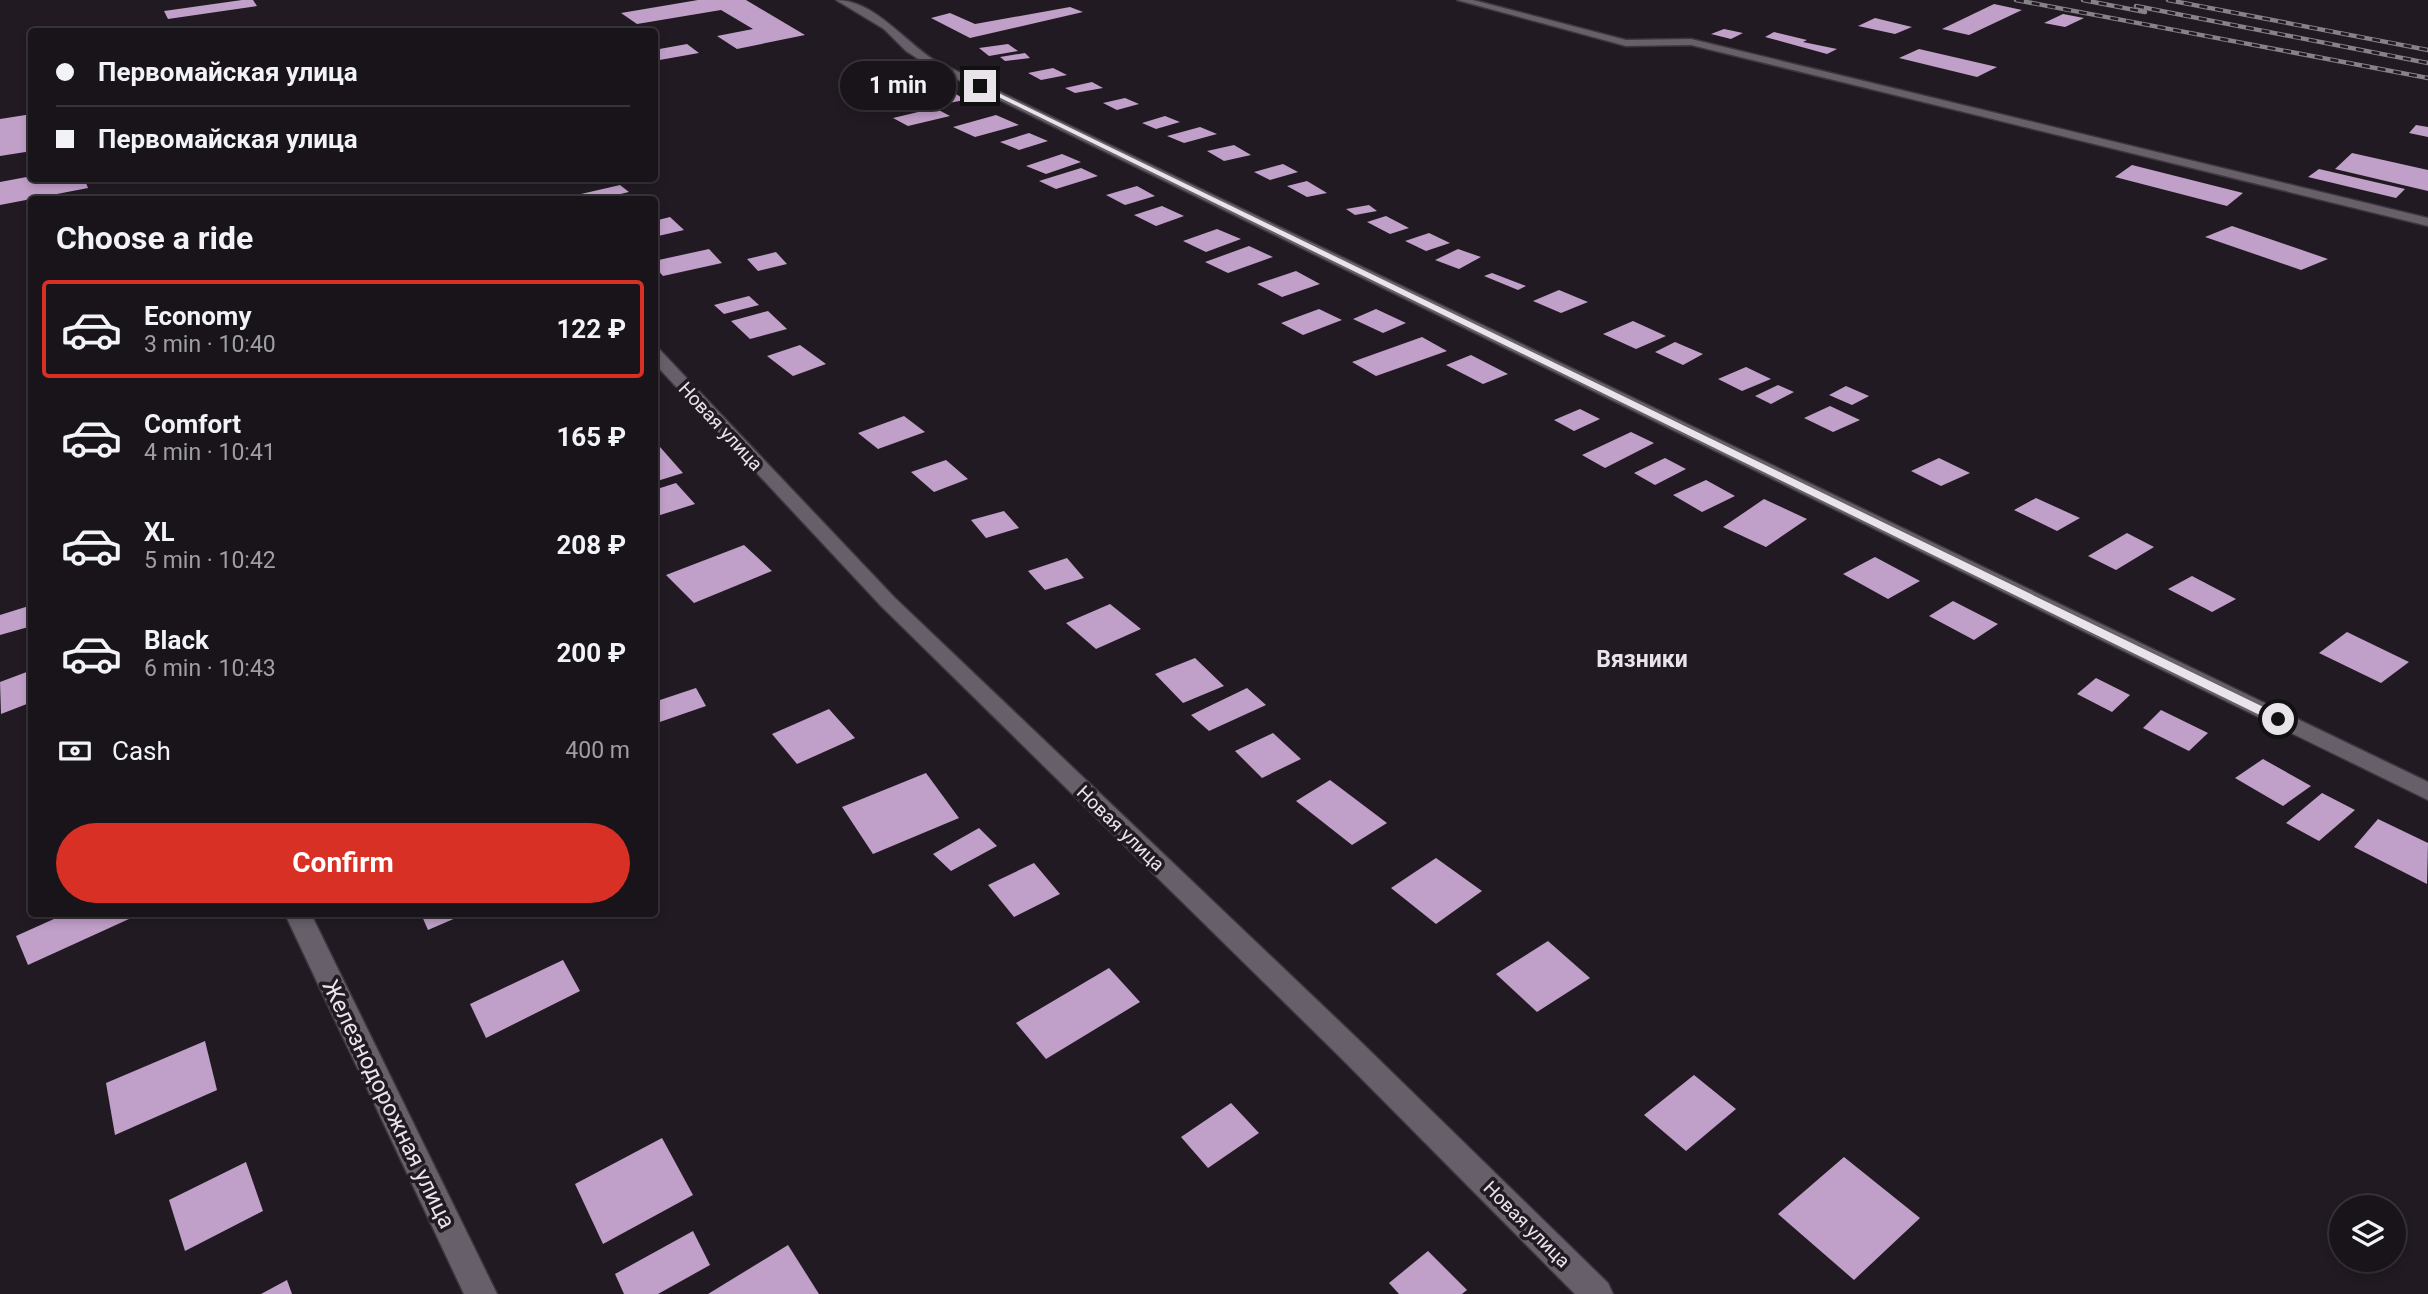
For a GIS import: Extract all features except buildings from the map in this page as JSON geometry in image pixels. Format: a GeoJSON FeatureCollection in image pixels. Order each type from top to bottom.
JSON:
{"type":"FeatureCollection","features":[{"type":"Feature","properties":{"kind":"street"},"geometry":{"type":"LineString","coordinates":[[841,0],[888,27],[910,49],[930,62],[2428,792]]}},
{"type":"Feature","properties":{"kind":"street"},"geometry":{"type":"LineString","coordinates":[[1462,0],[1626,43],[1692,42],[2428,222]]}},
{"type":"Feature","properties":{"kind":"street","name":"Новая улица"},"geometry":{"type":"LineString","coordinates":[[658,357],[888,602],[1352,1050],[1597,1294]]}},
{"type":"Feature","properties":{"kind":"street","name":"Железнодорожная улица"},"geometry":{"type":"LineString","coordinates":[[299,917],[481,1294]]}},
{"type":"Feature","properties":{"kind":"railway"},"geometry":{"type":"LineString","coordinates":[[2016,0],[2428,78]]}},
{"type":"Feature","properties":{"kind":"railway"},"geometry":{"type":"LineString","coordinates":[[2083,0],[2145,12]]}},
{"type":"Feature","properties":{"kind":"railway"},"geometry":{"type":"LineString","coordinates":[[2168,0],[2428,50]]}},
{"type":"Feature","properties":{"kind":"railway"},"geometry":{"type":"LineString","coordinates":[[2136,6],[2428,63]]}},
{"type":"Feature","properties":{"kind":"district","name":"Вязники"},"geometry":{"type":"Point","coordinates":[1642,659]}},
{"type":"Feature","properties":{"kind":"route"},"geometry":{"type":"LineString","coordinates":[[980,86],[2278,719]]}}]}
